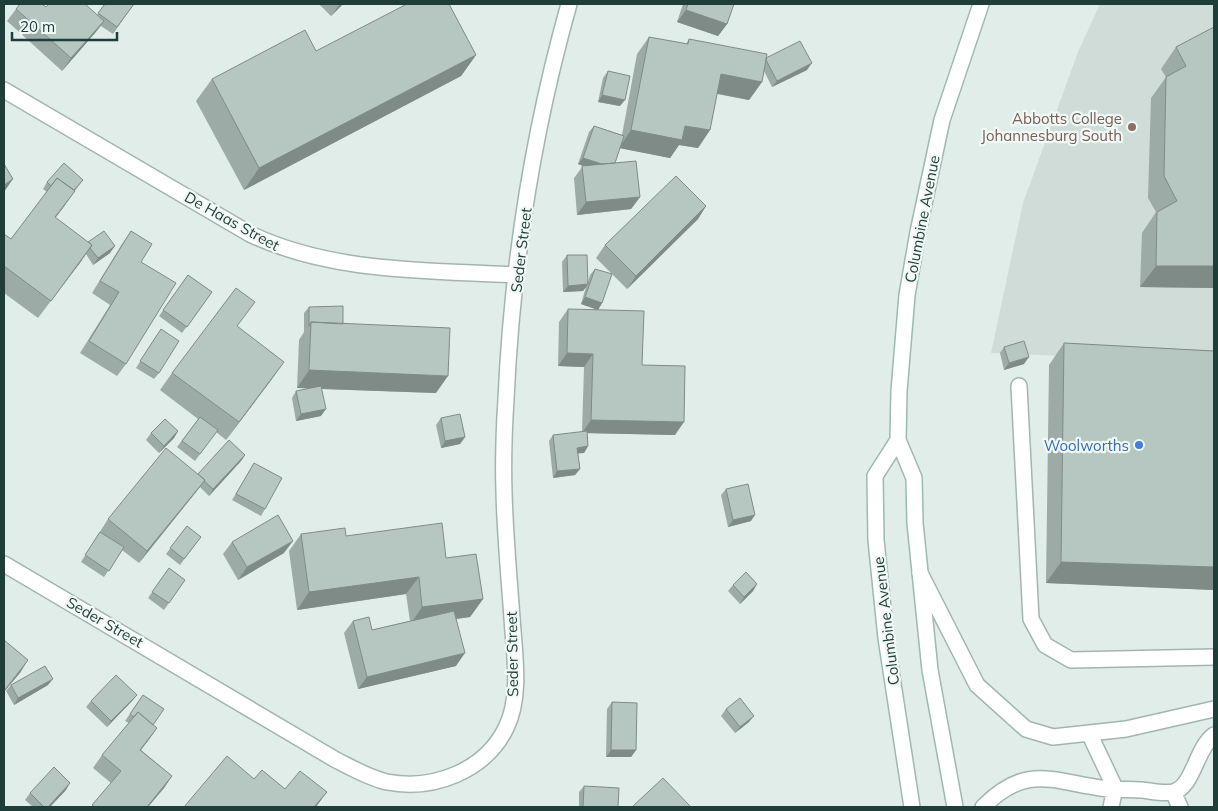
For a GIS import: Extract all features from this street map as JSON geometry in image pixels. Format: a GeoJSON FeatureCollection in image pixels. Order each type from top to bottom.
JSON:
{"type":"FeatureCollection","features":[{"type":"Feature","properties":{"kind":"street","name":"Seder Street"},"geometry":{"type":"LineString","coordinates":[[4,564],[336,760],[374,778],[406,784],[425,784],[440,781],[473,766],[487,754],[507,727],[515,687],[504,491],[506,398],[516,276],[535,146],[557,46],[569,4]]}},
{"type":"Feature","properties":{"kind":"street","name":"Columbine Avenue"},"geometry":{"type":"LineString","coordinates":[[955,807],[930,670],[920,572],[914,478],[898,440],[902,338],[918,232],[942,120],[981,4]]}},
{"type":"Feature","properties":{"kind":"street","name":"De Haas Street"},"geometry":{"type":"LineString","coordinates":[[4,90],[250,234],[279,248],[340,262],[414,270],[516,276]]}},
{"type":"Feature","properties":{"kind":"street"},"geometry":{"type":"LineString","coordinates":[[1019,386],[1031,619],[1045,645],[1071,660],[1214,657]]}},
{"type":"Feature","properties":{"kind":"street","name":"Columbine Avenue"},"geometry":{"type":"LineString","coordinates":[[898,440],[875,476],[876,540],[886,638],[912,807]]}},
{"type":"Feature","properties":{"kind":"street"},"geometry":{"type":"LineString","coordinates":[[920,572],[977,685],[1008,715],[1026,729],[1053,737],[1126,729],[1214,709]]}},
{"type":"Feature","properties":{"kind":"street"},"geometry":{"type":"LineString","coordinates":[[1089,733],[1115,788],[1111,807]]}},
{"type":"Feature","properties":{"kind":"street"},"geometry":{"type":"LineString","coordinates":[[983,807],[998,792],[1031,778],[1056,778],[1102,788],[1173,792],[1187,783],[1207,740],[1214,735]]}},
{"type":"Feature","properties":{"kind":"street"},"geometry":{"type":"LineString","coordinates":[[1173,792],[1180,807]]}},
{"type":"Feature","properties":{"kind":"shaded area","name":"Abbotts College Johannesburg South"},"geometry":{"type":"Polygon","coordinates":[[[1100,4],[1214,4],[1214,362],[991,353],[1023,203],[1078,52],[1100,4]]]}},
{"type":"Feature","properties":{"kind":"building"},"geometry":{"type":"Polygon","coordinates":[[[20,4],[42,4],[46,7],[49,4],[85,4],[104,21],[71,58],[16,9],[20,4]]]}},
{"type":"Feature","properties":{"kind":"building"},"geometry":{"type":"Polygon","coordinates":[[[105,4],[134,4],[117,27],[98,13],[105,4]]]}},
{"type":"Feature","properties":{"kind":"building"},"geometry":{"type":"Polygon","coordinates":[[[407,4],[449,4],[476,55],[259,168],[212,79],[305,30],[316,51],[407,4]]]}},
{"type":"Feature","properties":{"kind":"building"},"geometry":{"type":"Polygon","coordinates":[[[688,4],[734,4],[727,24],[686,10],[688,4]]]}},
{"type":"Feature","properties":{"kind":"building"},"geometry":{"type":"Polygon","coordinates":[[[1214,27],[1214,266],[1156,266],[1157,212],[1177,201],[1164,176],[1166,77],[1186,66],[1176,47],[1214,27]]]}},
{"type":"Feature","properties":{"kind":"building"},"geometry":{"type":"Polygon","coordinates":[[[649,37],[688,44],[689,39],[767,54],[762,82],[721,74],[710,130],[685,126],[682,140],[631,130],[649,37]]]}},
{"type":"Feature","properties":{"kind":"building"},"geometry":{"type":"Polygon","coordinates":[[[800,41],[812,63],[777,81],[766,58],[800,41]]]}},
{"type":"Feature","properties":{"kind":"building"},"geometry":{"type":"Polygon","coordinates":[[[608,71],[630,76],[625,100],[602,95],[608,71]]]}},
{"type":"Feature","properties":{"kind":"building"},"geometry":{"type":"Polygon","coordinates":[[[594,126],[624,136],[615,163],[602,164],[583,158],[594,126]]]}},
{"type":"Feature","properties":{"kind":"building"},"geometry":{"type":"Polygon","coordinates":[[[636,161],[640,197],[586,202],[582,166],[636,161]]]}},
{"type":"Feature","properties":{"kind":"building"},"geometry":{"type":"Polygon","coordinates":[[[64,163],[83,180],[74,190],[57,178],[51,186],[47,182],[64,163]]]}},
{"type":"Feature","properties":{"kind":"building"},"geometry":{"type":"Polygon","coordinates":[[[4,164],[13,179],[4,185],[4,164]]]}},
{"type":"Feature","properties":{"kind":"building"},"geometry":{"type":"Polygon","coordinates":[[[676,176],[706,206],[636,276],[605,245],[676,176]]]}},
{"type":"Feature","properties":{"kind":"building"},"geometry":{"type":"Polygon","coordinates":[[[57,178],[75,191],[55,217],[92,245],[51,301],[4,266],[4,234],[11,239],[57,178]]]}},
{"type":"Feature","properties":{"kind":"building"},"geometry":{"type":"Polygon","coordinates":[[[104,231],[115,246],[98,258],[90,248],[92,245],[88,242],[104,231]]]}},
{"type":"Feature","properties":{"kind":"building"},"geometry":{"type":"Polygon","coordinates":[[[131,231],[152,244],[141,262],[176,283],[126,364],[89,341],[119,292],[100,281],[131,231]]]}},
{"type":"Feature","properties":{"kind":"building"},"geometry":{"type":"Polygon","coordinates":[[[567,255],[587,255],[588,284],[568,286],[567,255]]]}},
{"type":"Feature","properties":{"kind":"building"},"geometry":{"type":"Polygon","coordinates":[[[595,269],[612,274],[602,303],[585,297],[595,269]]]}},
{"type":"Feature","properties":{"kind":"building"},"geometry":{"type":"Polygon","coordinates":[[[188,275],[212,292],[187,327],[163,310],[188,275]]]}},
{"type":"Feature","properties":{"kind":"building"},"geometry":{"type":"Polygon","coordinates":[[[236,288],[255,302],[237,326],[284,362],[239,422],[172,373],[236,288]]]}},
{"type":"Feature","properties":{"kind":"building"},"geometry":{"type":"Polygon","coordinates":[[[343,306],[343,324],[311,322],[309,326],[309,307],[343,306]]]}},
{"type":"Feature","properties":{"kind":"building"},"geometry":{"type":"Polygon","coordinates":[[[568,309],[644,311],[642,365],[685,366],[684,422],[591,420],[593,354],[567,353],[568,309]]]}},
{"type":"Feature","properties":{"kind":"building"},"geometry":{"type":"Polygon","coordinates":[[[311,322],[450,328],[448,376],[309,370],[311,322]]]}},
{"type":"Feature","properties":{"kind":"building"},"geometry":{"type":"Polygon","coordinates":[[[161,329],[179,341],[159,373],[140,361],[161,329]]]}},
{"type":"Feature","properties":{"kind":"building"},"geometry":{"type":"Polygon","coordinates":[[[1024,341],[1029,357],[1009,363],[1004,347],[1024,341]]]}},
{"type":"Feature","properties":{"kind":"building"},"geometry":{"type":"Polygon","coordinates":[[[1064,343],[1214,351],[1214,567],[1061,562],[1064,343]]]}},
{"type":"Feature","properties":{"kind":"building"},"geometry":{"type":"Polygon","coordinates":[[[321,386],[326,409],[301,414],[296,391],[321,386]]]}},
{"type":"Feature","properties":{"kind":"building"},"geometry":{"type":"Polygon","coordinates":[[[460,414],[465,437],[445,441],[441,418],[460,414]]]}},
{"type":"Feature","properties":{"kind":"building"},"geometry":{"type":"Polygon","coordinates":[[[200,417],[218,430],[200,454],[182,441],[200,417]]]}},
{"type":"Feature","properties":{"kind":"building"},"geometry":{"type":"Polygon","coordinates":[[[165,419],[178,431],[164,446],[151,433],[165,419]]]}},
{"type":"Feature","properties":{"kind":"building"},"geometry":{"type":"Polygon","coordinates":[[[587,431],[588,446],[577,448],[580,469],[557,471],[553,435],[587,431]]]}},
{"type":"Feature","properties":{"kind":"building"},"geometry":{"type":"Polygon","coordinates":[[[229,440],[245,455],[213,489],[198,474],[229,440]]]}},
{"type":"Feature","properties":{"kind":"building"},"geometry":{"type":"Polygon","coordinates":[[[166,448],[205,480],[147,551],[108,519],[166,448]]]}},
{"type":"Feature","properties":{"kind":"building"},"geometry":{"type":"Polygon","coordinates":[[[254,463],[282,478],[265,509],[236,494],[254,463]]]}},
{"type":"Feature","properties":{"kind":"building"},"geometry":{"type":"Polygon","coordinates":[[[748,484],[755,515],[733,520],[726,489],[748,484]]]}},
{"type":"Feature","properties":{"kind":"building"},"geometry":{"type":"Polygon","coordinates":[[[278,515],[293,541],[247,567],[232,542],[278,515]]]}},
{"type":"Feature","properties":{"kind":"building"},"geometry":{"type":"Polygon","coordinates":[[[442,523],[446,558],[476,554],[483,599],[422,607],[419,577],[309,592],[301,534],[345,528],[346,536],[442,523]]]}},
{"type":"Feature","properties":{"kind":"building"},"geometry":{"type":"Polygon","coordinates":[[[187,526],[201,537],[184,559],[170,548],[187,526]]]}},
{"type":"Feature","properties":{"kind":"building"},"geometry":{"type":"Polygon","coordinates":[[[100,532],[124,547],[109,571],[85,555],[100,532]]]}},
{"type":"Feature","properties":{"kind":"building"},"geometry":{"type":"Polygon","coordinates":[[[169,568],[185,580],[169,603],[152,592],[169,568]]]}},
{"type":"Feature","properties":{"kind":"building"},"geometry":{"type":"Polygon","coordinates":[[[746,572],[757,584],[744,597],[733,585],[746,572]]]}},
{"type":"Feature","properties":{"kind":"building"},"geometry":{"type":"Polygon","coordinates":[[[454,611],[465,653],[367,677],[353,621],[369,617],[372,630],[454,611]]]}},
{"type":"Feature","properties":{"kind":"building"},"geometry":{"type":"Polygon","coordinates":[[[4,640],[28,660],[4,691],[4,640]]]}},
{"type":"Feature","properties":{"kind":"building"},"geometry":{"type":"Polygon","coordinates":[[[45,666],[53,679],[18,698],[11,685],[45,666]]]}},
{"type":"Feature","properties":{"kind":"building"},"geometry":{"type":"Polygon","coordinates":[[[116,675],[137,695],[111,721],[91,701],[116,675]]]}},
{"type":"Feature","properties":{"kind":"building"},"geometry":{"type":"Polygon","coordinates":[[[143,695],[164,709],[153,725],[138,712],[134,717],[130,714],[143,695]]]}},
{"type":"Feature","properties":{"kind":"building"},"geometry":{"type":"Polygon","coordinates":[[[740,698],[754,716],[740,727],[726,709],[740,698]]]}},
{"type":"Feature","properties":{"kind":"building"},"geometry":{"type":"Polygon","coordinates":[[[612,702],[637,703],[636,750],[611,750],[612,702]]]}},
{"type":"Feature","properties":{"kind":"building"},"geometry":{"type":"Polygon","coordinates":[[[138,712],[157,728],[140,750],[172,776],[147,807],[95,807],[92,805],[121,771],[102,755],[138,712]]]}},
{"type":"Feature","properties":{"kind":"building"},"geometry":{"type":"Polygon","coordinates":[[[227,756],[254,779],[262,770],[285,789],[300,771],[327,792],[314,807],[184,807],[227,756]]]}},
{"type":"Feature","properties":{"kind":"building"},"geometry":{"type":"Polygon","coordinates":[[[54,767],[70,783],[48,807],[44,807],[30,793],[54,767]]]}},
{"type":"Feature","properties":{"kind":"building"},"geometry":{"type":"Polygon","coordinates":[[[663,778],[691,807],[632,807],[663,778]]]}},
{"type":"Feature","properties":{"kind":"building"},"geometry":{"type":"Polygon","coordinates":[[[584,786],[619,788],[618,807],[583,807],[584,786]]]}},
{"type":"Feature","properties":{"kind":"place","name":"Abbotts College Johannesburg South"},"geometry":{"type":"Point","coordinates":[1132,127]}},
{"type":"Feature","properties":{"kind":"place","name":"Woolworths"},"geometry":{"type":"Point","coordinates":[1139,445]}}]}
